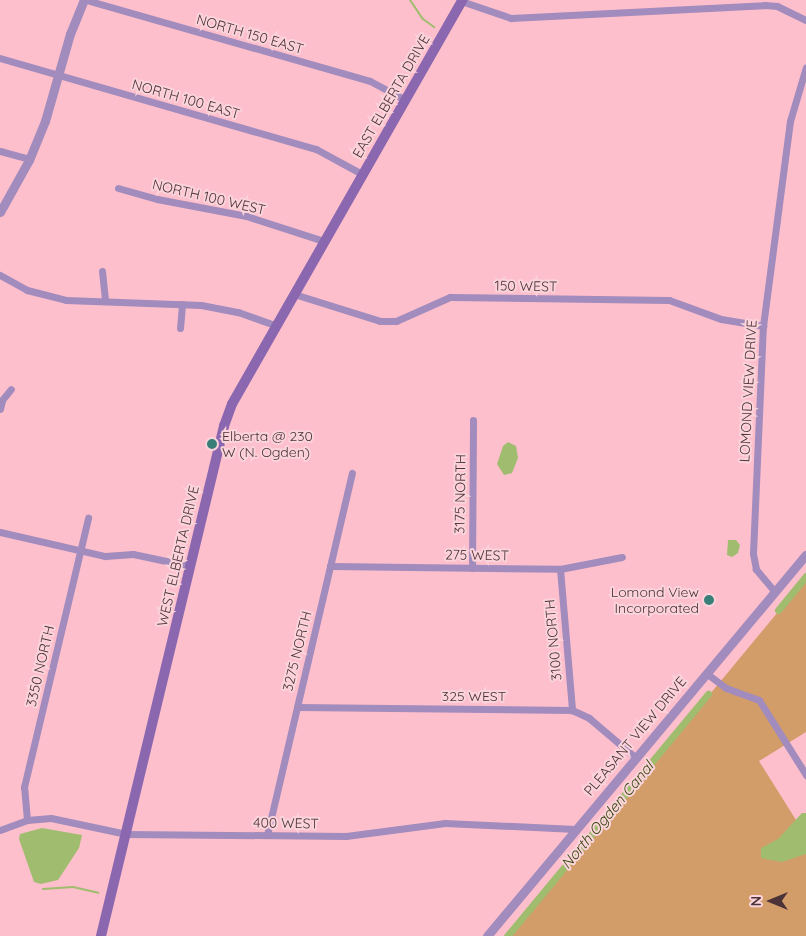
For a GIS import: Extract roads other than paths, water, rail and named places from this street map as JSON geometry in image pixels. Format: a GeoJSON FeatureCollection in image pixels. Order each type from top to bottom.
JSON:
{"type":"FeatureCollection","features":[{"type":"Feature","properties":{"kind":"main road","name":"EAST ELBERTA DRIVE"},"geometry":{"type":"LineString","coordinates":[[344,207],[461,0]]}},
{"type":"Feature","properties":{"kind":"main road","name":"WEST ELBERTA DRIVE"},"geometry":{"type":"LineString","coordinates":[[101,936],[224,426],[232,404],[344,207]]}},
{"type":"Feature","properties":{"kind":"street"},"geometry":{"type":"LineString","coordinates":[[0,212],[30,159],[45,121],[56,76],[85,0]]}},
{"type":"Feature","properties":{"kind":"street","name":"NORTH 150 EAST"},"geometry":{"type":"LineString","coordinates":[[85,0],[370,82],[404,99]]}},
{"type":"Feature","properties":{"kind":"street"},"geometry":{"type":"LineString","coordinates":[[461,0],[511,18],[765,5],[777,6],[806,20]]}},
{"type":"Feature","properties":{"kind":"street","name":"NORTH 100 EAST"},"geometry":{"type":"LineString","coordinates":[[0,58],[56,76],[316,149],[362,174]]}},
{"type":"Feature","properties":{"kind":"street","name":"LOMOND VIEW DRIVE"},"geometry":{"type":"LineString","coordinates":[[775,592],[756,569],[753,553],[763,326],[795,95],[806,68]]}},
{"type":"Feature","properties":{"kind":"street"},"geometry":{"type":"LineString","coordinates":[[0,151],[30,159]]}},
{"type":"Feature","properties":{"kind":"street","name":"NORTH 100 WEST"},"geometry":{"type":"LineString","coordinates":[[118,188],[157,200],[246,216],[324,241]]}},
{"type":"Feature","properties":{"kind":"street"},"geometry":{"type":"LineString","coordinates":[[102,271],[104,300]]}},
{"type":"Feature","properties":{"kind":"street"},"geometry":{"type":"LineString","coordinates":[[0,275],[27,290],[66,300],[182,304],[238,312],[277,326]]}},
{"type":"Feature","properties":{"kind":"street","name":"150 WEST"},"geometry":{"type":"LineString","coordinates":[[294,294],[380,321],[396,321],[450,297],[470,297],[669,300],[721,318],[763,326]]}},
{"type":"Feature","properties":{"kind":"street"},"geometry":{"type":"LineString","coordinates":[[180,328],[182,304]]}},
{"type":"Feature","properties":{"kind":"street"},"geometry":{"type":"LineString","coordinates":[[0,409],[2,400],[11,389]]}},
{"type":"Feature","properties":{"kind":"street","name":"3175 NORTH"},"geometry":{"type":"LineString","coordinates":[[472,568],[474,420]]}},
{"type":"Feature","properties":{"kind":"street","name":"3275 NORTH"},"geometry":{"type":"LineString","coordinates":[[268,835],[352,473]]}},
{"type":"Feature","properties":{"kind":"street","name":"3350 NORTH"},"geometry":{"type":"LineString","coordinates":[[27,820],[24,787],[88,518]]}},
{"type":"Feature","properties":{"kind":"street"},"geometry":{"type":"LineString","coordinates":[[0,532],[80,552],[105,556],[132,554],[190,566]]}},
{"type":"Feature","properties":{"kind":"street","name":"PLEASANT VIEW DRIVE"},"geometry":{"type":"LineString","coordinates":[[487,936],[806,555]]}},
{"type":"Feature","properties":{"kind":"street","name":"275 WEST"},"geometry":{"type":"LineString","coordinates":[[330,566],[560,569],[622,557]]}},
{"type":"Feature","properties":{"kind":"street","name":"3100 NORTH"},"geometry":{"type":"LineString","coordinates":[[560,569],[572,710]]}},
{"type":"Feature","properties":{"kind":"street"},"geometry":{"type":"LineString","coordinates":[[706,673],[726,688],[759,700],[806,775]]}},
{"type":"Feature","properties":{"kind":"street","name":"325 WEST"},"geometry":{"type":"LineString","coordinates":[[297,707],[572,710],[589,718],[635,757]]}},
{"type":"Feature","properties":{"kind":"street","name":"400 WEST"},"geometry":{"type":"LineString","coordinates":[[0,830],[27,820],[69,819],[126,834],[346,836],[445,823],[575,830]]}},
{"type":"Feature","properties":{"kind":"waterway"},"geometry":{"type":"LineString","coordinates":[[410,0],[423,19],[434,27]]}},
{"type":"Feature","properties":{"kind":"waterway","name":"North Ogden Canal"},"geometry":{"type":"LineString","coordinates":[[778,610],[806,576]]}},
{"type":"Feature","properties":{"kind":"waterway","name":"North Ogden Canal"},"geometry":{"type":"LineString","coordinates":[[507,936],[708,694]]}},
{"type":"Feature","properties":{"kind":"waterway"},"geometry":{"type":"LineString","coordinates":[[43,889],[73,887],[98,893]]}},
{"type":"Feature","properties":{"kind":"place","name":"Elberta @ 230 W (N. Ogden)"},"geometry":{"type":"Point","coordinates":[212,444]}},
{"type":"Feature","properties":{"kind":"place","name":"Lomond View Incorporated"},"geometry":{"type":"Point","coordinates":[709,600]}}]}
